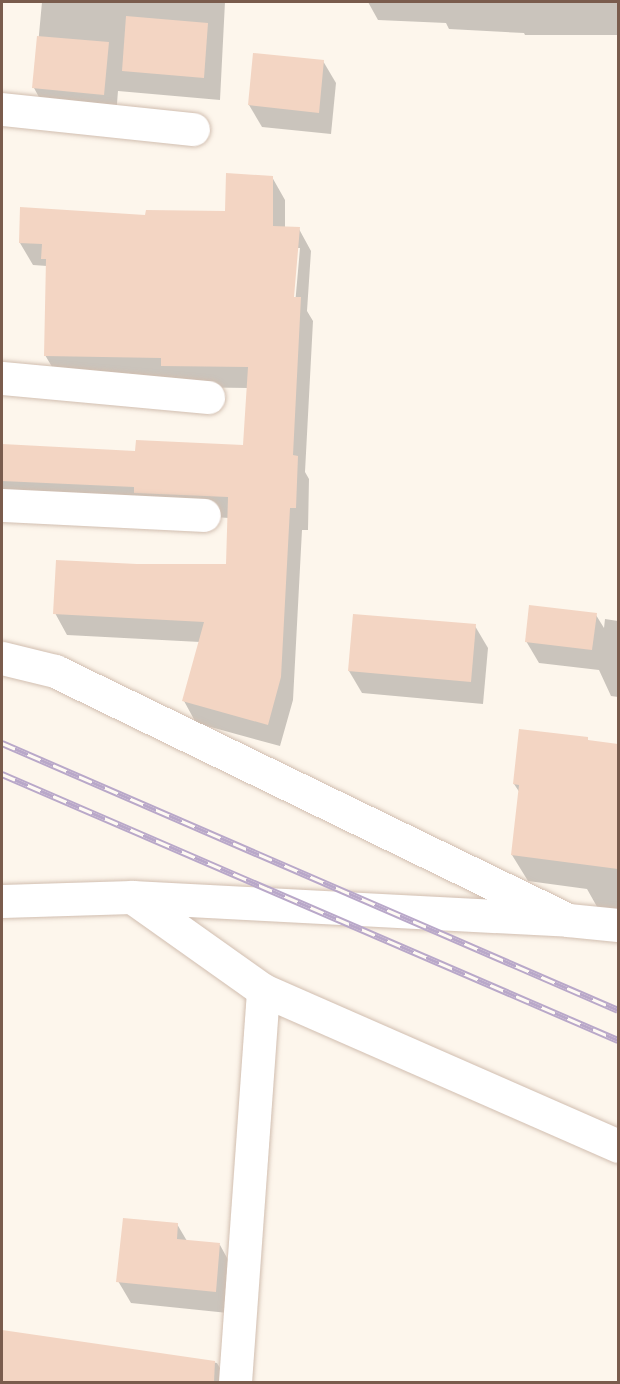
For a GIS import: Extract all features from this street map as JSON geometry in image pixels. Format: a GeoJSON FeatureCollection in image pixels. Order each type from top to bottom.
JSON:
{"type":"FeatureCollection","features":[{"type":"Feature","properties":{"kind":"street"},"geometry":{"type":"LineString","coordinates":[[2,109],[193,129]]}},
{"type":"Feature","properties":{"kind":"street"},"geometry":{"type":"LineString","coordinates":[[2,378],[208,397]]}},
{"type":"Feature","properties":{"kind":"street"},"geometry":{"type":"LineString","coordinates":[[2,505],[204,515]]}},
{"type":"Feature","properties":{"kind":"street"},"geometry":{"type":"LineString","coordinates":[[2,658],[55,671],[568,920]]}},
{"type":"Feature","properties":{"kind":"street"},"geometry":{"type":"LineString","coordinates":[[132,897],[263,990],[618,1146]]}},
{"type":"Feature","properties":{"kind":"street"},"geometry":{"type":"LineString","coordinates":[[2,900],[132,897],[568,920],[618,925]]}},
{"type":"Feature","properties":{"kind":"street"},"geometry":{"type":"LineString","coordinates":[[235,1383],[263,990]]}},
{"type":"Feature","properties":{"kind":"building"},"geometry":{"type":"Polygon","coordinates":[[[126,16],[208,23],[204,78],[122,71],[126,16]]]}},
{"type":"Feature","properties":{"kind":"building"},"geometry":{"type":"Polygon","coordinates":[[[37,36],[109,42],[104,95],[32,88],[37,36]]]}},
{"type":"Feature","properties":{"kind":"building"},"geometry":{"type":"Polygon","coordinates":[[[253,53],[324,60],[319,113],[248,105],[253,53]]]}},
{"type":"Feature","properties":{"kind":"building"},"geometry":{"type":"Polygon","coordinates":[[[226,173],[273,176],[273,226],[300,227],[294,297],[301,297],[293,455],[298,456],[296,508],[290,508],[281,677],[268,725],[182,701],[204,622],[53,614],[56,560],[137,564],[226,564],[228,497],[134,493],[134,487],[2,481],[2,444],[135,451],[136,440],[243,445],[248,367],[161,366],[161,358],[44,356],[46,259],[41,259],[42,244],[19,243],[20,207],[145,215],[146,210],[225,211],[226,173]]]}},
{"type":"Feature","properties":{"kind":"building"},"geometry":{"type":"Polygon","coordinates":[[[529,605],[597,613],[592,650],[525,642],[529,605]]]}},
{"type":"Feature","properties":{"kind":"building"},"geometry":{"type":"Polygon","coordinates":[[[353,614],[476,624],[471,682],[348,671],[353,614]]]}},
{"type":"Feature","properties":{"kind":"building"},"geometry":{"type":"Polygon","coordinates":[[[519,729],[588,737],[588,740],[618,744],[618,869],[511,855],[519,785],[513,784],[519,729]]]}},
{"type":"Feature","properties":{"kind":"building"},"geometry":{"type":"Polygon","coordinates":[[[123,1218],[178,1223],[177,1239],[220,1243],[216,1292],[116,1282],[123,1218]]]}},
{"type":"Feature","properties":{"kind":"building"},"geometry":{"type":"Polygon","coordinates":[[[2,1330],[215,1361],[214,1383],[2,1383],[2,1330]]]}},
{"type":"Feature","properties":{"kind":"railway"},"geometry":{"type":"LineString","coordinates":[[2,743],[618,1010]]}},
{"type":"Feature","properties":{"kind":"railway"},"geometry":{"type":"LineString","coordinates":[[2,774],[618,1040]]}}]}
